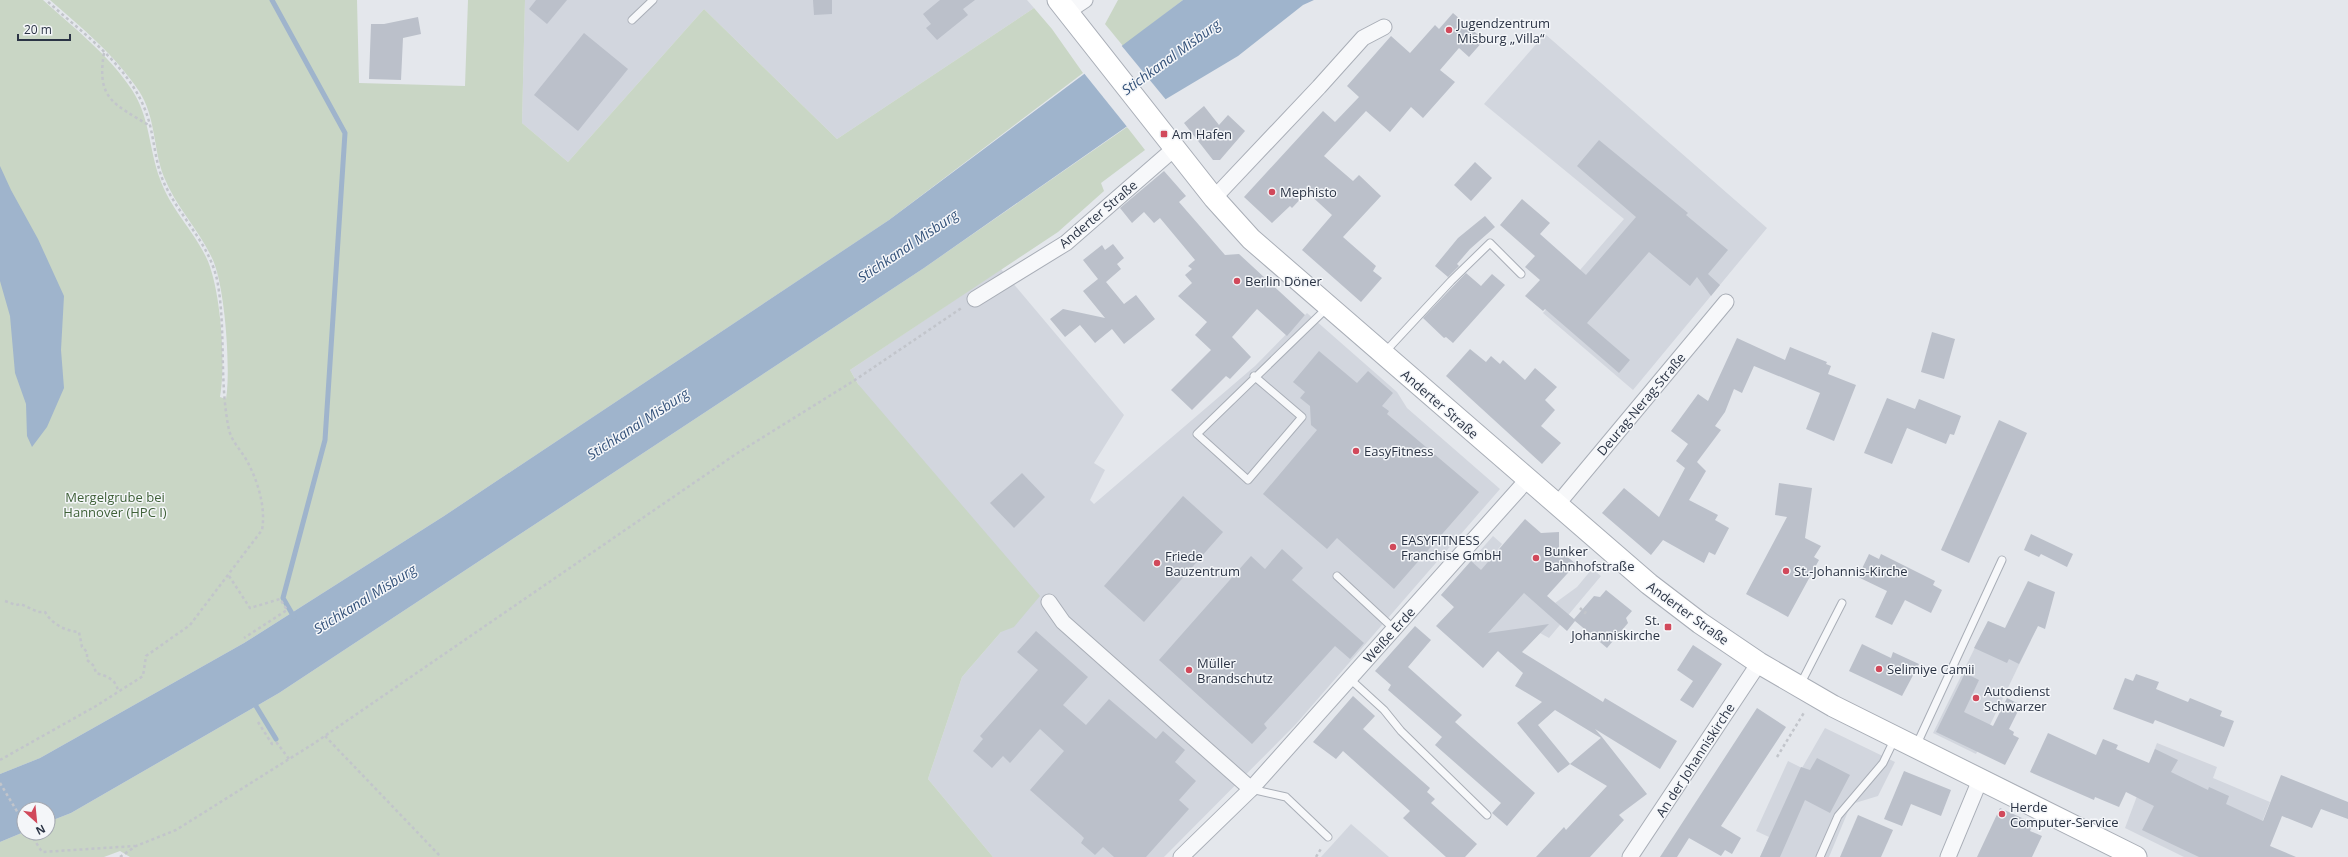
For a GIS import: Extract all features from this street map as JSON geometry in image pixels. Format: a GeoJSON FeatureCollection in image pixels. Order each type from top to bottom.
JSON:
{"type":"FeatureCollection","features":[{"type":"Feature","properties":{"kind":"main road","name":"Anderter Straße"},"geometry":{"type":"LineString","coordinates":[[1062,6],[1214,198],[1251,239],[1556,506],[1648,584],[1700,623],[1759,663],[1800,687],[1895,738],[2136,857]]}},
{"type":"Feature","properties":{"kind":"street"},"geometry":{"type":"LineString","coordinates":[[1062,6],[1085,0]]}},
{"type":"Feature","properties":{"kind":"street"},"geometry":{"type":"LineString","coordinates":[[1214,198],[1363,38],[1384,27]]}},
{"type":"Feature","properties":{"kind":"street","name":"Anderter Straße"},"geometry":{"type":"LineString","coordinates":[[975,299],[1066,243],[1175,148]]}},
{"type":"Feature","properties":{"kind":"street","name":"Deurag-Nerag-Straße"},"geometry":{"type":"LineString","coordinates":[[1556,506],[1726,302]]}},
{"type":"Feature","properties":{"kind":"street","name":"Weiße Erde"},"geometry":{"type":"LineString","coordinates":[[1181,857],[1251,789],[1527,480]]}},
{"type":"Feature","properties":{"kind":"street"},"geometry":{"type":"LineString","coordinates":[[1049,602],[1063,622],[1251,789]]}},
{"type":"Feature","properties":{"kind":"street","name":"An der Johanniskirche"},"geometry":{"type":"LineString","coordinates":[[1630,857],[1759,663]]}},
{"type":"Feature","properties":{"kind":"street"},"geometry":{"type":"LineString","coordinates":[[1948,857],[1980,780]]}},
{"type":"Feature","properties":{"kind":"lane"},"geometry":{"type":"LineString","coordinates":[[632,20],[653,0]]}},
{"type":"Feature","properties":{"kind":"lane"},"geometry":{"type":"LineString","coordinates":[[1383,354],[1451,281],[1490,243],[1521,274]]}},
{"type":"Feature","properties":{"kind":"lane"},"geometry":{"type":"LineString","coordinates":[[1254,376],[1302,417],[1248,480],[1197,434],[1254,376],[1328,307]]}},
{"type":"Feature","properties":{"kind":"lane"},"geometry":{"type":"LineString","coordinates":[[1916,748],[2002,560]]}},
{"type":"Feature","properties":{"kind":"lane"},"geometry":{"type":"LineString","coordinates":[[1337,576],[1394,629]]}},
{"type":"Feature","properties":{"kind":"lane"},"geometry":{"type":"LineString","coordinates":[[1800,687],[1842,603]]}},
{"type":"Feature","properties":{"kind":"lane"},"geometry":{"type":"LineString","coordinates":[[1350,679],[1384,710],[1401,731],[1487,815]]}},
{"type":"Feature","properties":{"kind":"lane"},"geometry":{"type":"LineString","coordinates":[[1820,857],[1838,816],[1883,763],[1895,738]]}},
{"type":"Feature","properties":{"kind":"lane"},"geometry":{"type":"LineString","coordinates":[[1251,789],[1286,797],[1328,837]]}},
{"type":"Feature","properties":{"kind":"path"},"geometry":{"type":"LineString","coordinates":[[0,760],[118,693],[143,676],[146,656],[190,625],[229,576],[246,548],[262,530],[264,517],[247,461],[230,435],[225,409],[223,328],[215,273],[204,246],[165,186],[158,167],[150,126],[142,103],[132,85],[122,70],[46,0]]}},
{"type":"Feature","properties":{"kind":"path"},"geometry":{"type":"LineString","coordinates":[[104,53],[101,70],[103,88],[112,101],[150,126]]}},
{"type":"Feature","properties":{"kind":"path"},"geometry":{"type":"LineString","coordinates":[[120,857],[136,846],[176,830],[325,736],[736,454],[855,380],[975,299]]}},
{"type":"Feature","properties":{"kind":"path"},"geometry":{"type":"LineString","coordinates":[[229,576],[250,608],[280,599],[287,610],[244,638]]}},
{"type":"Feature","properties":{"kind":"path"},"geometry":{"type":"LineString","coordinates":[[5,601],[16,605],[22,604],[38,612],[44,612],[49,619],[68,631],[79,632],[82,647],[88,652],[87,660],[94,666],[96,673],[107,676],[113,681],[118,687],[118,693]]}},
{"type":"Feature","properties":{"kind":"path"},"geometry":{"type":"LineString","coordinates":[[1580,608],[1585,612],[1587,610]]}},
{"type":"Feature","properties":{"kind":"path"},"geometry":{"type":"LineString","coordinates":[[1777,757],[1806,710]]}},
{"type":"Feature","properties":{"kind":"path"},"geometry":{"type":"LineString","coordinates":[[258,722],[272,744],[277,743],[289,759]]}},
{"type":"Feature","properties":{"kind":"path"},"geometry":{"type":"LineString","coordinates":[[325,736],[441,857]]}},
{"type":"Feature","properties":{"kind":"path"},"geometry":{"type":"LineString","coordinates":[[0,783],[16,809]]}},
{"type":"Feature","properties":{"kind":"path"},"geometry":{"type":"LineString","coordinates":[[35,841],[42,852],[136,846]]}},
{"type":"Feature","properties":{"kind":"shaded area"},"geometry":{"type":"Polygon","coordinates":[[[525,0],[1027,0],[1034,8],[837,139],[704,9],[568,162],[522,123],[525,0]]]}},
{"type":"Feature","properties":{"kind":"shaded area"},"geometry":{"type":"Polygon","coordinates":[[[1545,34],[1767,228],[1633,390],[1543,313],[1624,219],[1484,104],[1545,34]]]}},
{"type":"Feature","properties":{"kind":"shaded area"},"geometry":{"type":"Polygon","coordinates":[[[1001,269],[1124,415],[1094,463],[1105,470],[1090,500],[1094,504],[1255,366],[1307,313],[1397,392],[1407,408],[1500,489],[1296,724],[1164,857],[993,857],[928,779],[962,677],[1001,632],[850,370],[1001,269]]]}},
{"type":"Feature","properties":{"kind":"shaded area"},"geometry":{"type":"Polygon","coordinates":[[[1493,536],[1502,544],[1496,552],[1555,603],[1577,587],[1592,569],[1601,576],[1549,638],[1540,633],[1511,663],[1498,651],[1500,648],[1441,595],[1493,536]]]}},
{"type":"Feature","properties":{"kind":"shaded area","name":"Autodienst Schwarzer"},"geometry":{"type":"Polygon","coordinates":[[[1988,621],[2031,640],[1976,754],[1933,733],[1988,621]]]}},
{"type":"Feature","properties":{"kind":"shaded area"},"geometry":{"type":"Polygon","coordinates":[[[1825,728],[1895,762],[1878,796],[1855,803],[1849,809],[1829,857],[1760,857],[1769,837],[1756,831],[1788,761],[1802,768],[1825,728]]]}},
{"type":"Feature","properties":{"kind":"shaded area"},"geometry":{"type":"Polygon","coordinates":[[[2157,743],[2217,767],[2213,778],[2270,802],[2248,857],[2184,857],[2125,828],[2157,743]]]}},
{"type":"Feature","properties":{"kind":"shaded area"},"geometry":{"type":"Polygon","coordinates":[[[1351,824],[1389,857],[1321,857],[1351,824]]]}},
{"type":"Feature","properties":{"kind":"green space","name":"Mergelgrube bei Hannover (HPC I)"},"geometry":{"type":"Polygon","coordinates":[[[0,0],[43,0],[113,65],[138,100],[146,122],[156,168],[164,190],[201,247],[211,270],[219,306],[221,326],[222,383],[220,397],[226,399],[228,368],[226,327],[217,270],[207,248],[175,198],[164,177],[160,166],[149,111],[145,101],[130,78],[109,54],[50,0],[357,0],[359,83],[465,86],[468,0],[525,0],[522,123],[568,162],[704,9],[837,139],[1034,8],[1052,29],[1083,73],[889,220],[444,516],[244,643],[40,758],[0,774],[0,0]]]}},
{"type":"Feature","properties":{"kind":"green space"},"geometry":{"type":"Polygon","coordinates":[[[1118,0],[1183,0],[1123,46],[1105,24],[1118,0]]]}},
{"type":"Feature","properties":{"kind":"green space"},"geometry":{"type":"Polygon","coordinates":[[[1127,127],[1145,150],[1101,183],[1104,191],[1058,232],[850,370],[858,384],[1040,596],[1014,627],[1001,632],[962,677],[928,779],[993,857],[130,857],[120,851],[104,857],[0,857],[0,842],[16,835],[16,841],[56,841],[56,819],[71,813],[279,693],[924,268],[1127,127]]]}},
{"type":"Feature","properties":{"kind":"water","name":"Stichkanal Misburg"},"geometry":{"type":"Polygon","coordinates":[[[1183,0],[1314,0],[1303,5],[1238,56],[1166,99],[924,268],[279,693],[71,813],[56,819],[56,801],[16,801],[16,835],[0,842],[0,774],[40,758],[244,643],[444,516],[889,220],[1183,0]]]}},
{"type":"Feature","properties":{"kind":"water"},"geometry":{"type":"Polygon","coordinates":[[[0,166],[11,190],[38,239],[64,296],[61,350],[64,388],[47,427],[32,447],[27,436],[26,404],[15,373],[10,316],[0,281],[0,166]]]}},
{"type":"Feature","properties":{"kind":"pier"},"geometry":{"type":"Polygon","coordinates":[[[1121,45],[1167,101],[1128,128],[1083,72],[1121,45]]]}},
{"type":"Feature","properties":{"kind":"building"},"geometry":{"type":"Polygon","coordinates":[[[536,0],[567,0],[547,24],[529,9],[536,0]]]}},
{"type":"Feature","properties":{"kind":"building"},"geometry":{"type":"Polygon","coordinates":[[[813,0],[832,0],[832,14],[814,15],[813,0]]]}},
{"type":"Feature","properties":{"kind":"building"},"geometry":{"type":"Polygon","coordinates":[[[940,0],[975,0],[963,9],[968,15],[937,40],[926,28],[931,24],[923,14],[940,0]]]}},
{"type":"Feature","properties":{"kind":"building"},"geometry":{"type":"Polygon","coordinates":[[[1453,13],[1484,40],[1469,57],[1459,48],[1440,70],[1455,82],[1423,118],[1411,107],[1390,132],[1366,111],[1324,156],[1353,181],[1359,175],[1381,196],[1343,237],[1376,266],[1373,271],[1382,278],[1361,302],[1302,250],[1332,215],[1307,192],[1292,208],[1290,206],[1272,223],[1244,197],[1323,111],[1335,122],[1359,97],[1347,86],[1391,36],[1410,53],[1435,25],[1439,29],[1453,13]]]}},
{"type":"Feature","properties":{"kind":"building"},"geometry":{"type":"Polygon","coordinates":[[[418,17],[421,34],[403,38],[401,80],[369,79],[371,24],[384,24],[418,17]]]}},
{"type":"Feature","properties":{"kind":"building"},"geometry":{"type":"Polygon","coordinates":[[[584,33],[628,69],[578,131],[534,95],[584,33]]]}},
{"type":"Feature","properties":{"kind":"building"},"geometry":{"type":"Polygon","coordinates":[[[1204,106],[1219,125],[1228,115],[1245,131],[1220,160],[1213,160],[1184,123],[1204,106]]]}},
{"type":"Feature","properties":{"kind":"building"},"geometry":{"type":"Polygon","coordinates":[[[1599,140],[1688,213],[1686,215],[1728,250],[1708,274],[1720,285],[1711,296],[1697,277],[1690,286],[1649,252],[1587,323],[1630,360],[1619,373],[1545,309],[1543,311],[1525,296],[1540,280],[1525,267],[1535,256],[1500,225],[1522,199],[1550,223],[1540,234],[1586,275],[1636,217],[1577,166],[1599,140]]]}},
{"type":"Feature","properties":{"kind":"building"},"geometry":{"type":"Polygon","coordinates":[[[1475,162],[1492,178],[1471,201],[1454,185],[1475,162]]]}},
{"type":"Feature","properties":{"kind":"building"},"geometry":{"type":"Polygon","coordinates":[[[1164,171],[1186,196],[1179,202],[1225,255],[1239,254],[1305,315],[1287,336],[1257,309],[1232,337],[1251,357],[1230,379],[1226,376],[1192,410],[1171,390],[1211,350],[1195,335],[1207,322],[1178,296],[1192,283],[1185,275],[1192,269],[1188,266],[1195,260],[1160,218],[1154,223],[1144,212],[1132,223],[1120,208],[1164,171]]]}},
{"type":"Feature","properties":{"kind":"building"},"geometry":{"type":"Polygon","coordinates":[[[1485,216],[1495,227],[1470,249],[1457,264],[1459,266],[1448,277],[1435,266],[1458,238],[1485,216]]]}},
{"type":"Feature","properties":{"kind":"building"},"geometry":{"type":"Polygon","coordinates":[[[1113,244],[1124,258],[1117,264],[1121,269],[1106,282],[1124,304],[1136,295],[1155,319],[1124,344],[1112,329],[1095,343],[1080,325],[1065,337],[1050,319],[1063,309],[1105,318],[1083,291],[1098,279],[1083,260],[1102,245],[1105,250],[1113,244]]]}},
{"type":"Feature","properties":{"kind":"building"},"geometry":{"type":"Polygon","coordinates":[[[1466,273],[1481,286],[1492,274],[1505,285],[1453,343],[1446,337],[1444,338],[1423,318],[1466,273]]]}},
{"type":"Feature","properties":{"kind":"building"},"geometry":{"type":"Polygon","coordinates":[[[1932,332],[1955,339],[1944,379],[1921,372],[1932,332]]]}},
{"type":"Feature","properties":{"kind":"building"},"geometry":{"type":"Polygon","coordinates":[[[1737,338],[1785,360],[1790,347],[1827,362],[1826,364],[1831,366],[1828,374],[1856,385],[1834,441],[1806,429],[1820,393],[1754,366],[1742,393],[1734,389],[1725,412],[1715,426],[1721,430],[1697,462],[1706,471],[1689,500],[1718,515],[1715,520],[1729,528],[1715,555],[1709,552],[1704,563],[1663,540],[1651,555],[1602,513],[1624,488],[1659,517],[1685,468],[1676,461],[1688,444],[1671,431],[1698,394],[1708,401],[1737,338]]]}},
{"type":"Feature","properties":{"kind":"building"},"geometry":{"type":"Polygon","coordinates":[[[1470,349],[1486,362],[1491,356],[1500,364],[1503,360],[1525,380],[1535,368],[1557,387],[1545,400],[1555,410],[1541,426],[1561,443],[1542,464],[1446,376],[1470,349]]]}},
{"type":"Feature","properties":{"kind":"building"},"geometry":{"type":"Polygon","coordinates":[[[1319,351],[1357,383],[1368,371],[1393,393],[1382,406],[1389,411],[1387,414],[1479,492],[1394,589],[1337,538],[1327,549],[1263,494],[1317,430],[1311,425],[1310,406],[1300,398],[1305,392],[1293,382],[1319,351]]]}},
{"type":"Feature","properties":{"kind":"building"},"geometry":{"type":"Polygon","coordinates":[[[1887,398],[1915,409],[1919,399],[1961,416],[1954,435],[1950,434],[1946,444],[1907,428],[1892,464],[1864,453],[1887,398]]]}},
{"type":"Feature","properties":{"kind":"building"},"geometry":{"type":"Polygon","coordinates":[[[1999,420],[2027,433],[1969,563],[1941,550],[1999,420]]]}},
{"type":"Feature","properties":{"kind":"building"},"geometry":{"type":"Polygon","coordinates":[[[1022,473],[1045,497],[1014,528],[990,503],[1022,473]]]}},
{"type":"Feature","properties":{"kind":"building","name":"St.-Johannis-Kirche"},"geometry":{"type":"Polygon","coordinates":[[[1779,483],[1812,488],[1805,538],[1821,546],[1814,557],[1819,560],[1788,617],[1746,594],[1787,517],[1775,515],[1779,483]]]}},
{"type":"Feature","properties":{"kind":"building"},"geometry":{"type":"Polygon","coordinates":[[[1183,496],[1223,532],[1144,622],[1104,586],[1183,496]]]}},
{"type":"Feature","properties":{"kind":"building"},"geometry":{"type":"Polygon","coordinates":[[[1525,519],[1541,533],[1559,532],[1559,550],[1576,564],[1547,596],[1574,619],[1594,596],[1600,597],[1606,590],[1632,611],[1626,618],[1628,623],[1607,648],[1575,621],[1567,631],[1524,593],[1488,633],[1549,624],[1522,652],[1603,702],[1605,698],[1677,741],[1660,769],[1595,729],[1647,794],[1619,815],[1624,820],[1590,857],[1536,857],[1564,827],[1566,830],[1607,786],[1570,764],[1558,773],[1517,723],[1542,702],[1515,686],[1523,673],[1498,651],[1483,668],[1436,626],[1454,607],[1441,595],[1471,561],[1481,570],[1525,519]],[[1555,710],[1538,725],[1570,764],[1601,738],[1555,710]]]}},
{"type":"Feature","properties":{"kind":"building"},"geometry":{"type":"Polygon","coordinates":[[[2031,534],[2073,554],[2067,567],[2041,554],[2039,557],[2024,550],[2031,534]]]}},
{"type":"Feature","properties":{"kind":"building"},"geometry":{"type":"Polygon","coordinates":[[[1282,549],[1303,568],[1292,580],[1364,643],[1350,659],[1335,646],[1264,724],[1267,728],[1252,744],[1159,660],[1251,556],[1265,569],[1282,549]]]}},
{"type":"Feature","properties":{"kind":"building"},"geometry":{"type":"Polygon","coordinates":[[[1869,554],[1879,559],[1881,554],[1935,581],[1933,585],[1942,590],[1931,613],[1905,600],[1892,625],[1875,617],[1887,591],[1858,577],[1869,554]]]}},
{"type":"Feature","properties":{"kind":"building"},"geometry":{"type":"Polygon","coordinates":[[[2028,581],[2055,592],[2045,629],[2038,626],[2019,664],[2009,659],[2007,663],[1974,648],[1988,621],[2005,628],[2028,581]]]}},
{"type":"Feature","properties":{"kind":"building"},"geometry":{"type":"Polygon","coordinates":[[[1415,626],[1431,640],[1408,667],[1462,715],[1455,722],[1535,793],[1507,826],[1492,813],[1501,803],[1435,745],[1442,737],[1388,690],[1391,685],[1375,671],[1415,626]]]}},
{"type":"Feature","properties":{"kind":"building"},"geometry":{"type":"Polygon","coordinates":[[[1036,631],[1088,677],[1063,705],[1086,725],[1109,699],[1156,739],[1163,731],[1185,750],[1175,762],[1196,781],[1179,800],[1189,809],[1146,857],[1114,857],[1103,847],[1095,855],[1081,843],[1084,838],[1081,835],[1030,790],[1064,751],[1040,729],[1010,763],[1003,756],[992,768],[973,751],[983,739],[980,736],[1038,670],[1017,652],[1036,631]]]}},
{"type":"Feature","properties":{"kind":"building","name":"Selimiye Camii"},"geometry":{"type":"Polygon","coordinates":[[[1862,644],[1891,658],[1893,652],[1919,664],[1902,696],[1849,671],[1862,644]]]}},
{"type":"Feature","properties":{"kind":"building"},"geometry":{"type":"Polygon","coordinates":[[[1693,645],[1722,664],[1693,708],[1680,700],[1693,681],[1677,670],[1693,645]]]}},
{"type":"Feature","properties":{"kind":"building"},"geometry":{"type":"Polygon","coordinates":[[[1965,673],[1979,680],[1964,712],[1993,726],[2007,698],[2021,705],[2009,729],[2014,732],[2013,735],[2019,738],[2005,765],[1936,732],[1965,673]]]}},
{"type":"Feature","properties":{"kind":"building"},"geometry":{"type":"Polygon","coordinates":[[[2136,674],[2159,682],[2156,689],[2188,702],[2190,698],[2222,711],[2220,716],[2234,721],[2224,747],[2155,720],[2153,724],[2113,709],[2125,678],[2133,681],[2136,674]]]}},
{"type":"Feature","properties":{"kind":"building"},"geometry":{"type":"Polygon","coordinates":[[[1353,696],[1375,716],[1363,729],[1430,788],[1427,792],[1435,799],[1431,803],[1477,844],[1465,857],[1446,857],[1403,818],[1410,811],[1343,751],[1336,759],[1313,742],[1353,696]]]}},
{"type":"Feature","properties":{"kind":"building"},"geometry":{"type":"Polygon","coordinates":[[[1757,708],[1786,727],[1721,826],[1741,838],[1732,854],[1725,850],[1721,856],[1689,838],[1677,857],[1660,857],[1757,708]]]}},
{"type":"Feature","properties":{"kind":"building"},"geometry":{"type":"Polygon","coordinates":[[[2048,733],[2096,755],[2103,739],[2118,745],[2116,749],[2149,763],[2155,749],[2178,760],[2171,772],[2208,790],[2209,787],[2229,796],[2226,804],[2263,821],[2281,775],[2348,802],[2348,819],[2321,809],[2312,828],[2282,816],[2270,846],[2296,857],[2199,857],[2142,830],[2154,806],[2126,792],[2119,807],[2095,797],[2094,800],[2030,772],[2048,733]]]}},
{"type":"Feature","properties":{"kind":"building"},"geometry":{"type":"Polygon","coordinates":[[[1817,758],[1850,775],[1830,813],[1805,800],[1780,857],[1760,857],[1801,767],[1810,770],[1817,758]]]}},
{"type":"Feature","properties":{"kind":"building"},"geometry":{"type":"Polygon","coordinates":[[[1904,771],[1951,790],[1941,816],[1911,804],[1902,826],[1884,819],[1904,771]]]}},
{"type":"Feature","properties":{"kind":"building"},"geometry":{"type":"Polygon","coordinates":[[[2000,808],[2033,823],[2030,831],[2042,836],[2032,857],[1977,857],[2000,808]]]}},
{"type":"Feature","properties":{"kind":"building"},"geometry":{"type":"Polygon","coordinates":[[[1858,815],[1893,830],[1881,857],[1840,857],[1858,815]]]}},
{"type":"Feature","properties":{"kind":"waterway"},"geometry":{"type":"LineString","coordinates":[[272,0],[345,133],[325,440],[283,598],[294,617]]}},
{"type":"Feature","properties":{"kind":"waterway"},"geometry":{"type":"LineString","coordinates":[[256,706],[276,739]]}},
{"type":"Feature","properties":{"kind":"place","name":"Jugendzentrum Misburg „Villa“"},"geometry":{"type":"Point","coordinates":[1449,30]}},
{"type":"Feature","properties":{"kind":"place","name":"Am Hafen"},"geometry":{"type":"Point","coordinates":[1164,134]}},
{"type":"Feature","properties":{"kind":"place","name":"Mephisto"},"geometry":{"type":"Point","coordinates":[1272,192]}},
{"type":"Feature","properties":{"kind":"place","name":"Berlin Döner"},"geometry":{"type":"Point","coordinates":[1237,281]}},
{"type":"Feature","properties":{"kind":"place","name":"EasyFitness"},"geometry":{"type":"Point","coordinates":[1356,451]}},
{"type":"Feature","properties":{"kind":"place","name":"EASYFITNESS Franchise GmbH"},"geometry":{"type":"Point","coordinates":[1393,547]}},
{"type":"Feature","properties":{"kind":"place","name":"Bunker Bahnhofstraße"},"geometry":{"type":"Point","coordinates":[1536,558]}},
{"type":"Feature","properties":{"kind":"place","name":"Friede Bauzentrum"},"geometry":{"type":"Point","coordinates":[1157,563]}},
{"type":"Feature","properties":{"kind":"place","name":"St.-Johannis-Kirche"},"geometry":{"type":"Point","coordinates":[1786,571]}},
{"type":"Feature","properties":{"kind":"place","name":"St. Johanniskirche"},"geometry":{"type":"Point","coordinates":[1668,627]}},
{"type":"Feature","properties":{"kind":"place","name":"Selimiye Camii"},"geometry":{"type":"Point","coordinates":[1879,669]}},
{"type":"Feature","properties":{"kind":"place","name":"Müller Brandschutz"},"geometry":{"type":"Point","coordinates":[1189,670]}},
{"type":"Feature","properties":{"kind":"place","name":"Autodienst Schwarzer"},"geometry":{"type":"Point","coordinates":[1976,698]}},
{"type":"Feature","properties":{"kind":"place","name":"Herde Computer-Service"},"geometry":{"type":"Point","coordinates":[2002,814]}}]}
